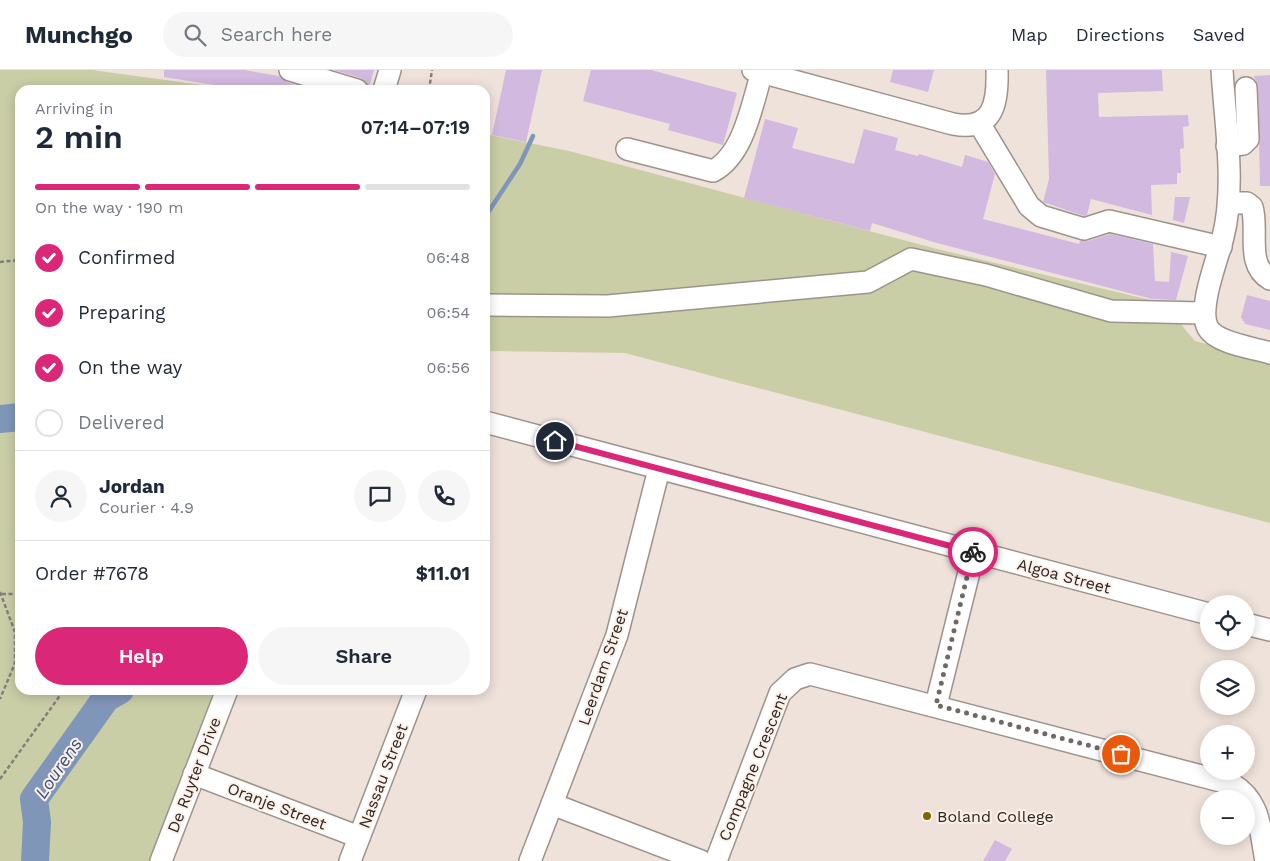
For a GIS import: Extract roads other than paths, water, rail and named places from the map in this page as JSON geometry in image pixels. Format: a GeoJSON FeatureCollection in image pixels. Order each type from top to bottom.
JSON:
{"type":"FeatureCollection","features":[{"type":"Feature","properties":{"kind":"street"},"geometry":{"type":"LineString","coordinates":[[290,70],[340,85]]}},
{"type":"Feature","properties":{"kind":"street"},"geometry":{"type":"LineString","coordinates":[[386,85],[390,70]]}},
{"type":"Feature","properties":{"kind":"street"},"geometry":{"type":"LineString","coordinates":[[627,149],[713,171],[724,165],[739,144],[758,71],[953,124],[968,126],[979,123],[986,117],[996,102],[998,95],[997,70]]}},
{"type":"Feature","properties":{"kind":"street"},"geometry":{"type":"LineString","coordinates":[[1205,320],[1229,203],[1222,70]]}},
{"type":"Feature","properties":{"kind":"street"},"geometry":{"type":"LineString","coordinates":[[1227,146],[1240,145],[1248,139],[1246,88]]}},
{"type":"Feature","properties":{"kind":"street"},"geometry":{"type":"LineString","coordinates":[[979,123],[1029,206],[1041,216],[1084,229],[1109,221],[1221,247]]}},
{"type":"Feature","properties":{"kind":"street"},"geometry":{"type":"LineString","coordinates":[[1229,203],[1247,203],[1252,207],[1256,261],[1260,271],[1270,279]]}},
{"type":"Feature","properties":{"kind":"street"},"geometry":{"type":"LineString","coordinates":[[490,305],[608,306],[868,282],[911,259],[986,275],[1111,311],[1205,320],[1220,339],[1270,352]]}},
{"type":"Feature","properties":{"kind":"street","name":"Algoa Street"},"geometry":{"type":"LineString","coordinates":[[490,423],[1200,612]]}},
{"type":"Feature","properties":{"kind":"street","name":"Leerdam Street"},"geometry":{"type":"LineString","coordinates":[[530,861],[617,635],[659,469]]}},
{"type":"Feature","properties":{"kind":"street"},"geometry":{"type":"LineString","coordinates":[[936,705],[974,552]]}},
{"type":"Feature","properties":{"kind":"street"},"geometry":{"type":"LineString","coordinates":[[1255,626],[1270,630]]}},
{"type":"Feature","properties":{"kind":"street","name":"Compagne Crescent"},"geometry":{"type":"LineString","coordinates":[[716,861],[784,688],[795,678],[802,675],[818,674],[1232,784],[1248,795],[1257,811],[1266,861]]}},
{"type":"Feature","properties":{"kind":"street","name":"De Ruyter Drive"},"geometry":{"type":"LineString","coordinates":[[161,861],[225,695]]}},
{"type":"Feature","properties":{"kind":"street","name":"Nassau Street"},"geometry":{"type":"LineString","coordinates":[[350,861],[414,695]]}},
{"type":"Feature","properties":{"kind":"street","name":"Oranje Street"},"geometry":{"type":"LineString","coordinates":[[194,774],[359,837]]}},
{"type":"Feature","properties":{"kind":"street"},"geometry":{"type":"LineString","coordinates":[[552,804],[701,861]]}},
{"type":"Feature","properties":{"kind":"waterway"},"geometry":{"type":"LineString","coordinates":[[490,209],[520,164],[533,136]]}},
{"type":"Feature","properties":{"kind":"waterway","name":"Lourens"},"geometry":{"type":"LineString","coordinates":[[0,419],[15,418]]}},
{"type":"Feature","properties":{"kind":"waterway","name":"Lourens"},"geometry":{"type":"LineString","coordinates":[[35,861],[37,822],[34,799],[106,698],[111,695]]}},
{"type":"Feature","properties":{"kind":"place","name":"Boland College"},"geometry":{"type":"Point","coordinates":[927,816]}}]}
